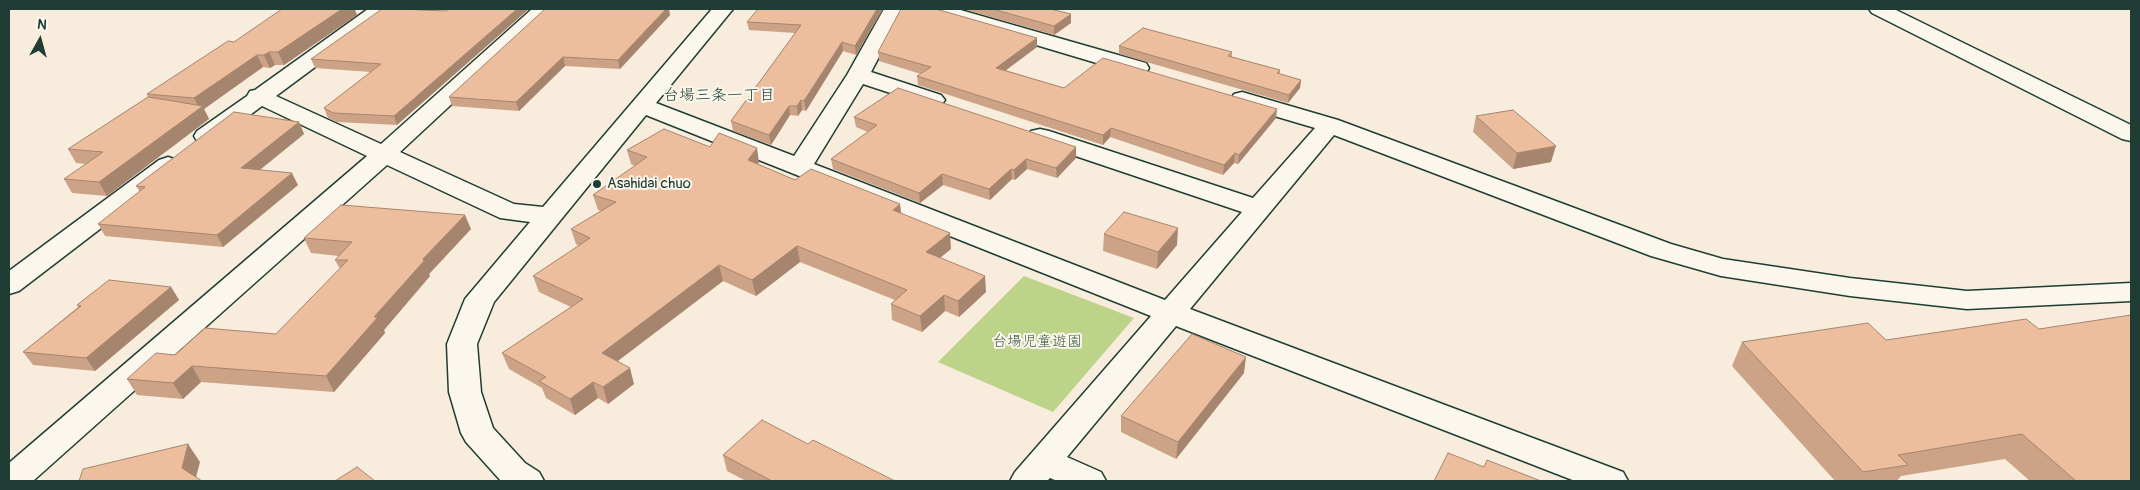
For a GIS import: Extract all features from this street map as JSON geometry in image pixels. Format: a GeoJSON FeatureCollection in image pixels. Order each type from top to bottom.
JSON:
{"type":"FeatureCollection","features":[{"type":"Feature","properties":{"kind":"street"},"geometry":{"type":"LineString","coordinates":[[9,286],[258,96],[381,9]]}},
{"type":"Feature","properties":{"kind":"street"},"geometry":{"type":"LineString","coordinates":[[11,481],[384,154],[544,9]]}},
{"type":"Feature","properties":{"kind":"street"},"geometry":{"type":"LineString","coordinates":[[527,481],[513,472],[478,433],[465,392],[462,344],[480,299],[723,9]]}},
{"type":"Feature","properties":{"kind":"street"},"geometry":{"type":"LineString","coordinates":[[799,168],[858,76],[894,9]]}},
{"type":"Feature","properties":{"kind":"street"},"geometry":{"type":"LineString","coordinates":[[936,9],[1161,75]]}},
{"type":"Feature","properties":{"kind":"street"},"geometry":{"type":"LineString","coordinates":[[1879,9],[2131,134]]}},
{"type":"Feature","properties":{"kind":"street"},"geometry":{"type":"LineString","coordinates":[[858,76],[951,106]]}},
{"type":"Feature","properties":{"kind":"street"},"geometry":{"type":"LineString","coordinates":[[1217,92],[1330,125],[1661,250],[1721,267],[1850,287],[1967,300],[2131,292]]}},
{"type":"Feature","properties":{"kind":"street"},"geometry":{"type":"LineString","coordinates":[[258,96],[509,212],[549,215]]}},
{"type":"Feature","properties":{"kind":"street"},"geometry":{"type":"LineString","coordinates":[[643,106],[1169,312],[1611,481]]}},
{"type":"Feature","properties":{"kind":"street"},"geometry":{"type":"LineString","coordinates":[[1089,481],[1036,471],[1257,208],[1330,125]]}},
{"type":"Feature","properties":{"kind":"street"},"geometry":{"type":"LineString","coordinates":[[1016,128],[1257,208]]}},
{"type":"Feature","properties":{"kind":"green space","name":"台場児童遊園"},"geometry":{"type":"Polygon","coordinates":[[[1024,276],[1134,318],[1053,412],[938,362],[1024,276]]]}},
{"type":"Feature","properties":{"kind":"building"},"geometry":{"type":"Polygon","coordinates":[[[282,9],[342,9],[278,52],[257,55],[194,98],[147,94],[228,41],[234,42],[282,9]]]}},
{"type":"Feature","properties":{"kind":"building"},"geometry":{"type":"Polygon","coordinates":[[[382,9],[446,11],[449,9],[517,9],[394,116],[333,113],[324,108],[381,64],[311,59],[382,9]]]}},
{"type":"Feature","properties":{"kind":"building"},"geometry":{"type":"Polygon","coordinates":[[[545,9],[666,9],[618,60],[563,57],[516,102],[449,97],[545,9]]]}},
{"type":"Feature","properties":{"kind":"building"},"geometry":{"type":"Polygon","coordinates":[[[758,9],[877,9],[855,46],[842,42],[804,101],[801,100],[797,106],[789,106],[769,135],[731,121],[801,25],[747,22],[758,9]]]}},
{"type":"Feature","properties":{"kind":"building"},"geometry":{"type":"Polygon","coordinates":[[[901,9],[936,9],[1037,38],[996,68],[1064,88],[1103,58],[1277,109],[1239,155],[1235,153],[1224,165],[1111,128],[1103,135],[917,76],[931,67],[878,52],[901,9]]]}},
{"type":"Feature","properties":{"kind":"building"},"geometry":{"type":"Polygon","coordinates":[[[992,9],[1050,9],[1071,14],[1054,26],[992,9]]]}},
{"type":"Feature","properties":{"kind":"building"},"geometry":{"type":"Polygon","coordinates":[[[1143,28],[1232,52],[1228,56],[1280,70],[1277,73],[1301,80],[1289,95],[1119,46],[1143,28]]]}},
{"type":"Feature","properties":{"kind":"building"},"geometry":{"type":"Polygon","coordinates":[[[898,88],[1076,147],[1056,168],[1026,159],[1014,170],[1011,169],[989,189],[942,174],[919,193],[831,159],[877,125],[854,117],[898,88]]]}},
{"type":"Feature","properties":{"kind":"building"},"geometry":{"type":"Polygon","coordinates":[[[148,97],[203,106],[99,182],[64,179],[103,152],[68,149],[148,97]]]}},
{"type":"Feature","properties":{"kind":"building"},"geometry":{"type":"Polygon","coordinates":[[[1513,110],[1556,146],[1517,153],[1476,116],[1513,110]]]}},
{"type":"Feature","properties":{"kind":"building"},"geometry":{"type":"Polygon","coordinates":[[[234,112],[299,122],[241,168],[292,173],[217,235],[98,224],[145,187],[136,186],[234,112]]]}},
{"type":"Feature","properties":{"kind":"building"},"geometry":{"type":"Polygon","coordinates":[[[664,129],[710,147],[719,133],[757,148],[748,160],[795,180],[811,169],[900,204],[893,210],[950,233],[926,252],[985,276],[958,301],[944,295],[920,316],[891,304],[907,290],[797,246],[752,280],[719,265],[602,353],[630,368],[603,387],[593,382],[570,399],[539,381],[546,377],[502,353],[583,299],[533,276],[590,238],[571,229],[616,202],[593,195],[647,157],[627,150],[664,129]]]}},
{"type":"Feature","properties":{"kind":"building"},"geometry":{"type":"Polygon","coordinates":[[[341,205],[465,215],[423,259],[424,261],[374,317],[378,317],[326,376],[192,366],[173,383],[127,379],[156,353],[175,355],[205,328],[276,334],[348,260],[335,260],[352,242],[304,238],[341,205]]]}},
{"type":"Feature","properties":{"kind":"building"},"geometry":{"type":"Polygon","coordinates":[[[1124,212],[1178,228],[1158,252],[1104,234],[1124,212]]]}},
{"type":"Feature","properties":{"kind":"building"},"geometry":{"type":"Polygon","coordinates":[[[109,280],[171,287],[86,358],[23,352],[81,306],[77,305],[109,280]]]}},
{"type":"Feature","properties":{"kind":"building"},"geometry":{"type":"Polygon","coordinates":[[[2131,315],[2131,481],[2076,481],[2022,434],[1898,455],[1908,465],[1863,472],[1742,342],[1868,323],[1886,340],[2026,319],[2039,329],[2131,315]]]}},
{"type":"Feature","properties":{"kind":"building"},"geometry":{"type":"Polygon","coordinates":[[[1192,334],[1246,357],[1178,442],[1121,416],[1192,334]]]}},
{"type":"Feature","properties":{"kind":"building"},"geometry":{"type":"Polygon","coordinates":[[[762,420],[808,444],[813,440],[895,481],[772,481],[723,455],[762,420]]]}},
{"type":"Feature","properties":{"kind":"building"},"geometry":{"type":"Polygon","coordinates":[[[188,444],[182,468],[202,481],[79,481],[83,469],[188,444]]]}},
{"type":"Feature","properties":{"kind":"building"},"geometry":{"type":"Polygon","coordinates":[[[1448,453],[1484,467],[1487,460],[1541,481],[1434,481],[1448,453]]]}},
{"type":"Feature","properties":{"kind":"building"},"geometry":{"type":"Polygon","coordinates":[[[357,467],[375,481],[335,481],[357,467]]]}},
{"type":"Feature","properties":{"kind":"place","name":"Asahidai chuo"},"geometry":{"type":"Point","coordinates":[597,184]}},
{"type":"Feature","properties":{"kind":"district","name":"台場三条一丁目"},"geometry":{"type":"Point","coordinates":[719,96]}}]}
